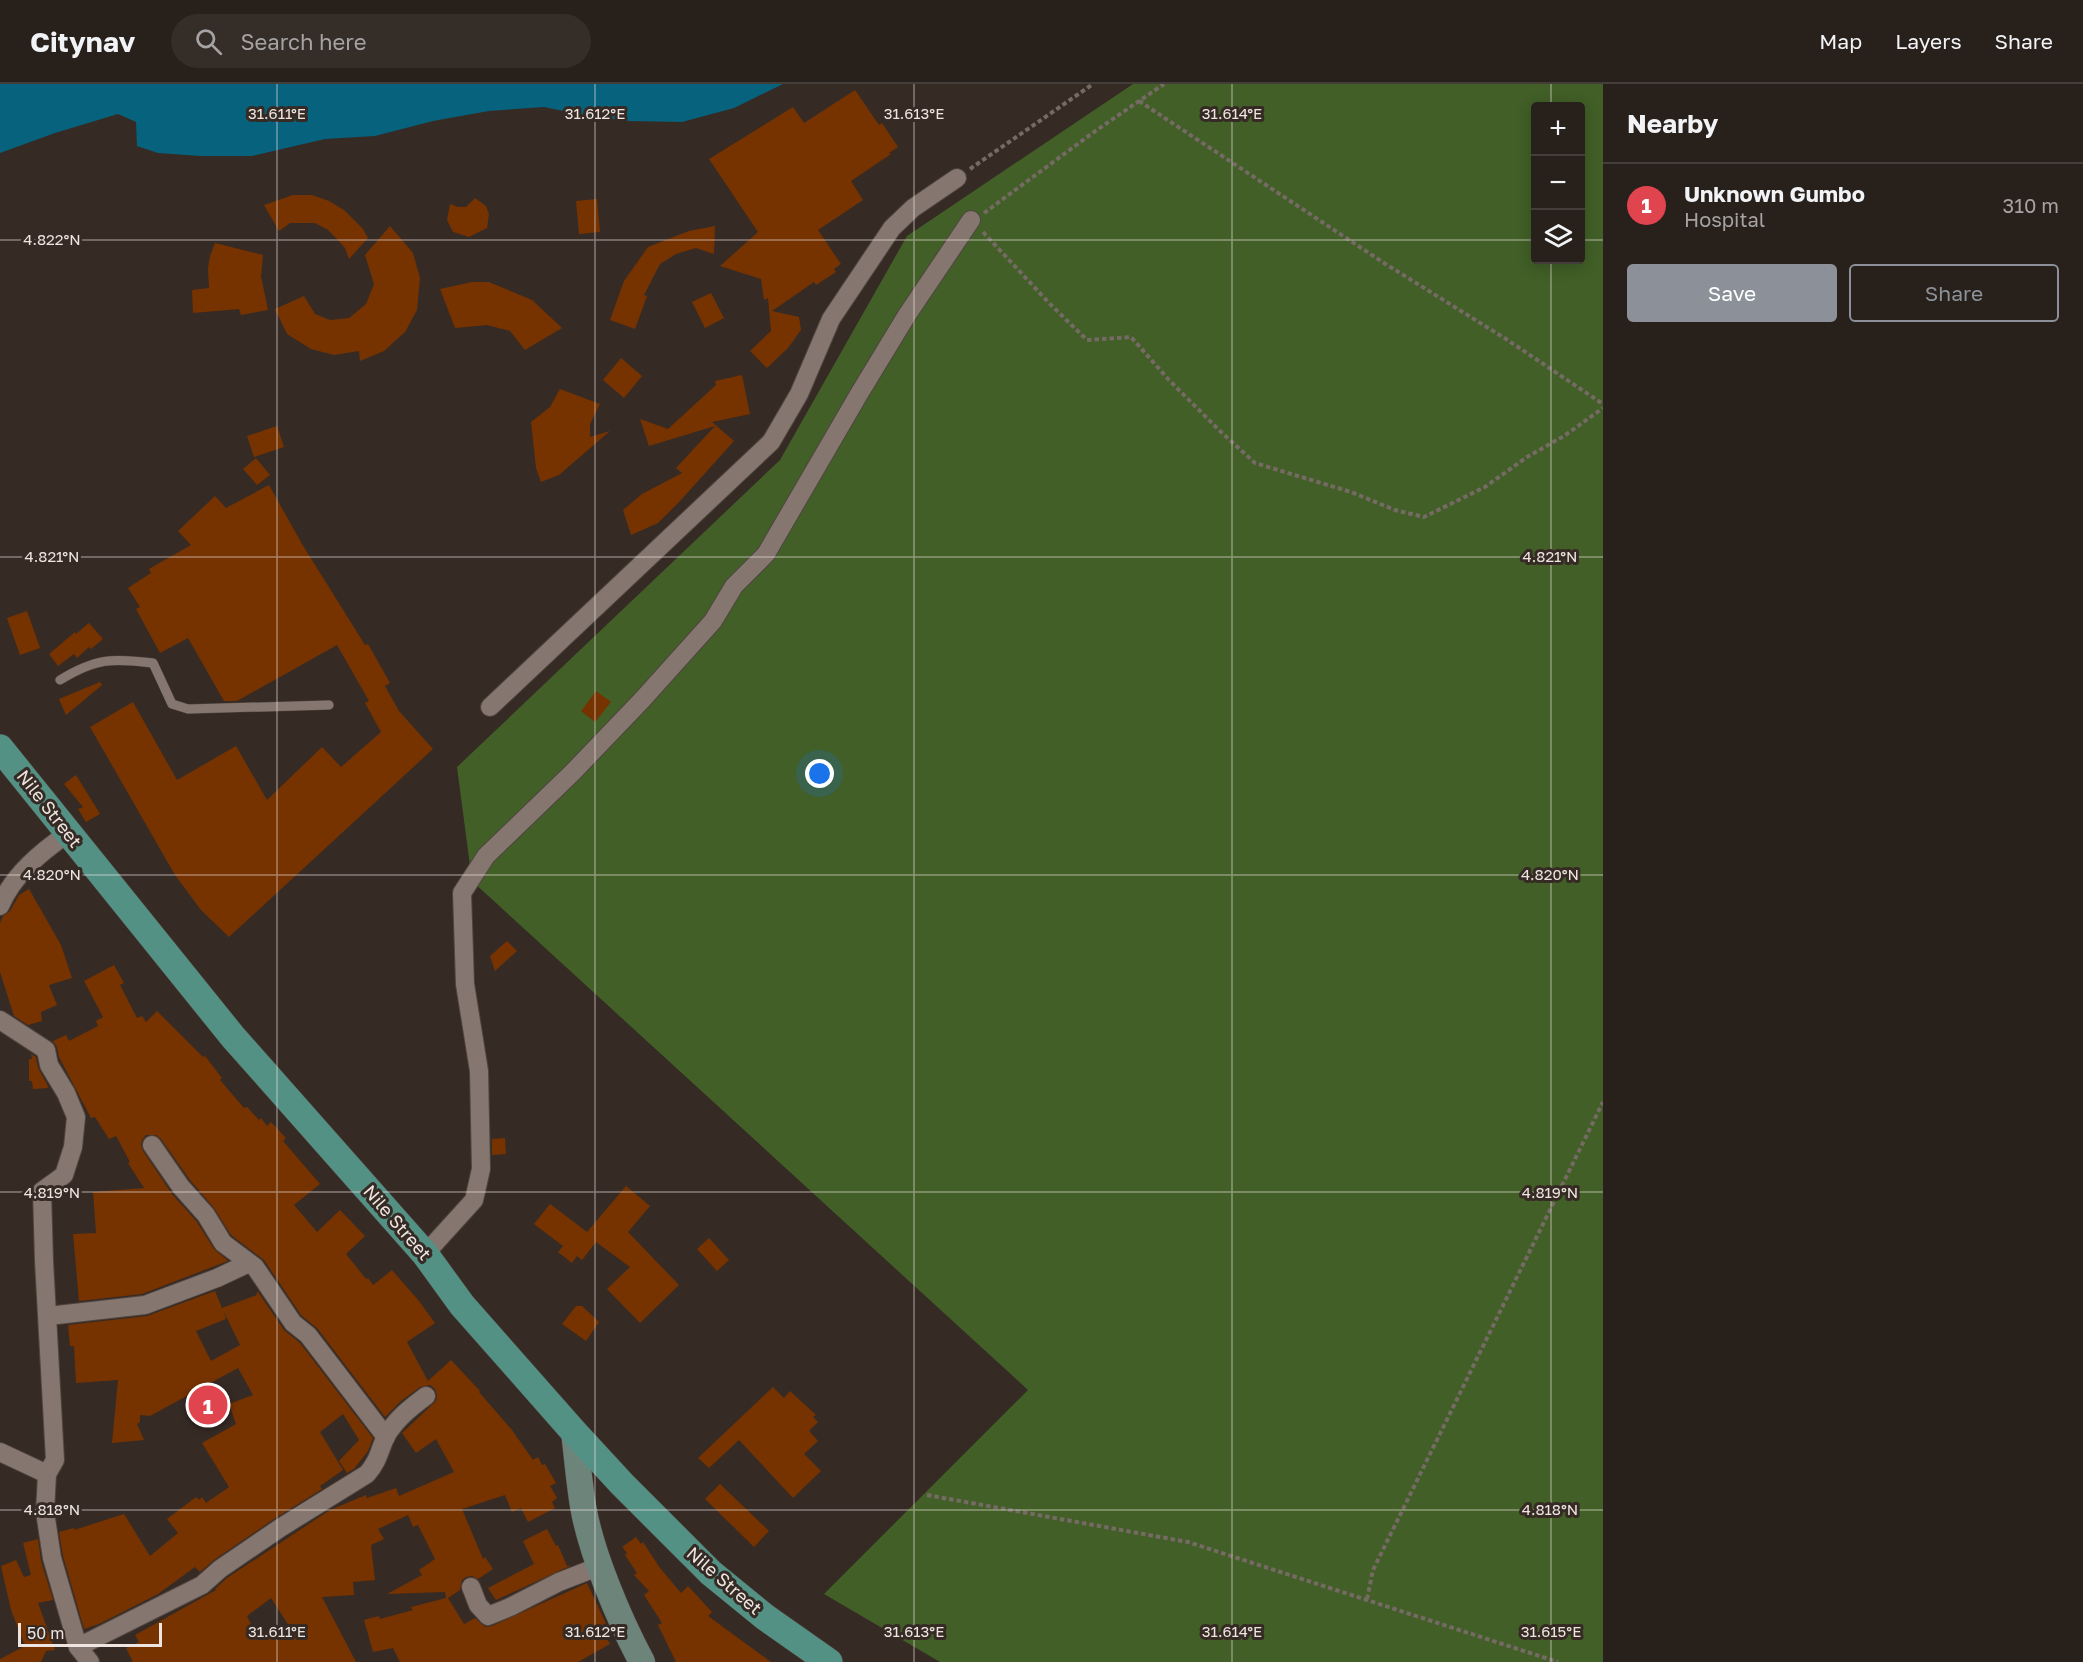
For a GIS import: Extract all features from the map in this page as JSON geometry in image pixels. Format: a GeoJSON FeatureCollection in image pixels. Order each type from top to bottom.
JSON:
{"type":"FeatureCollection","features":[{"type":"Feature","properties":{"kind":"main road","name":"Nile Street"},"geometry":{"type":"LineString","coordinates":[[0,748],[67,834],[233,1037],[425,1254],[462,1305],[574,1432],[622,1484],[711,1573],[765,1617],[829,1662]]}},
{"type":"Feature","properties":{"kind":"main road"},"geometry":{"type":"LineString","coordinates":[[574,1432],[583,1507],[600,1566],[642,1662]]}},
{"type":"Feature","properties":{"kind":"street"},"geometry":{"type":"LineString","coordinates":[[490,707],[771,442],[799,394],[831,319],[892,228],[913,208],[957,178]]}},
{"type":"Feature","properties":{"kind":"street"},"geometry":{"type":"LineString","coordinates":[[425,1254],[474,1200],[481,1169],[479,1071],[465,984],[462,893],[486,856],[573,772],[642,700],[713,621],[734,586],[766,554],[895,335],[971,220]]}},
{"type":"Feature","properties":{"kind":"street"},"geometry":{"type":"LineString","coordinates":[[0,906],[25,869],[41,852],[67,834]]}},
{"type":"Feature","properties":{"kind":"street"},"geometry":{"type":"LineString","coordinates":[[0,1020],[46,1050],[49,1065],[66,1093],[76,1116],[73,1147],[64,1175],[42,1191],[54,1461],[47,1473],[45,1512],[52,1558],[78,1647],[90,1662]]}},
{"type":"Feature","properties":{"kind":"street"},"geometry":{"type":"LineString","coordinates":[[152,1145],[181,1187],[207,1215],[223,1243],[255,1267],[293,1323],[308,1335],[386,1437]]}},
{"type":"Feature","properties":{"kind":"street"},"geometry":{"type":"LineString","coordinates":[[48,1316],[145,1305],[217,1278],[249,1263]]}},
{"type":"Feature","properties":{"kind":"street"},"geometry":{"type":"LineString","coordinates":[[78,1647],[202,1585],[220,1569],[280,1528],[367,1474],[376,1463],[386,1437],[399,1417],[426,1396]]}},
{"type":"Feature","properties":{"kind":"street"},"geometry":{"type":"LineString","coordinates":[[0,1452],[47,1473]]}},
{"type":"Feature","properties":{"kind":"street"},"geometry":{"type":"LineString","coordinates":[[471,1587],[478,1605],[488,1616],[559,1582],[600,1566]]}},
{"type":"Feature","properties":{"kind":"lane"},"geometry":{"type":"LineString","coordinates":[[60,680],[97,661],[120,659],[153,663],[172,704],[188,709],[329,705]]}},
{"type":"Feature","properties":{"kind":"path"},"geometry":{"type":"LineString","coordinates":[[957,178],[1093,84]]}},
{"type":"Feature","properties":{"kind":"path"},"geometry":{"type":"LineString","coordinates":[[1139,101],[1384,263],[1506,339],[1603,406],[1564,436],[1527,457],[1485,487],[1424,517],[1395,510],[1351,492],[1255,463],[1169,380],[1131,337],[1087,340],[971,220],[988,212],[1094,132],[1139,101],[1164,84]]}},
{"type":"Feature","properties":{"kind":"path"},"geometry":{"type":"LineString","coordinates":[[1367,1599],[1373,1570],[1603,1102]]}},
{"type":"Feature","properties":{"kind":"path"},"geometry":{"type":"LineString","coordinates":[[927,1495],[1188,1542],[1558,1662]]}},
{"type":"Feature","properties":{"kind":"green space"},"geometry":{"type":"Polygon","coordinates":[[[1133,84],[1603,84],[1603,1662],[940,1662],[824,1594],[1028,1390],[472,881],[457,767],[780,460],[907,236],[1133,84]]]}},
{"type":"Feature","properties":{"kind":"water"},"geometry":{"type":"Polygon","coordinates":[[[0,84],[783,84],[734,108],[682,122],[629,121],[544,107],[489,111],[433,121],[375,136],[325,139],[252,156],[200,156],[158,153],[137,146],[136,122],[118,114],[0,153],[0,84]]]}},
{"type":"Feature","properties":{"kind":"building"},"geometry":{"type":"Polygon","coordinates":[[[855,90],[879,125],[882,123],[898,147],[851,181],[863,200],[818,230],[841,264],[834,269],[836,272],[816,285],[814,282],[772,311],[799,317],[801,330],[788,348],[767,368],[750,351],[771,331],[768,298],[764,300],[761,279],[720,266],[758,232],[709,159],[793,107],[804,123],[855,90]]]}},
{"type":"Feature","properties":{"kind":"building"},"geometry":{"type":"Polygon","coordinates":[[[293,195],[312,195],[329,201],[344,210],[363,229],[368,238],[349,259],[345,248],[338,240],[328,230],[315,223],[290,223],[279,231],[264,205],[293,195]]]}},
{"type":"Feature","properties":{"kind":"building"},"geometry":{"type":"Polygon","coordinates":[[[475,198],[486,206],[489,214],[487,228],[469,237],[453,232],[447,220],[450,204],[466,207],[475,198]]]}},
{"type":"Feature","properties":{"kind":"building"},"geometry":{"type":"Polygon","coordinates":[[[597,199],[600,232],[579,234],[576,201],[597,199]]]}},
{"type":"Feature","properties":{"kind":"building"},"geometry":{"type":"Polygon","coordinates":[[[390,226],[413,253],[420,278],[417,310],[405,332],[384,351],[360,361],[359,351],[334,355],[311,349],[287,334],[275,309],[304,296],[315,314],[330,320],[349,318],[366,304],[374,284],[365,255],[390,226]]]}},
{"type":"Feature","properties":{"kind":"building"},"geometry":{"type":"Polygon","coordinates":[[[715,226],[714,254],[696,248],[676,254],[660,264],[644,295],[647,296],[635,329],[610,320],[624,281],[648,247],[689,231],[715,226]]]}},
{"type":"Feature","properties":{"kind":"building"},"geometry":{"type":"Polygon","coordinates":[[[215,243],[263,255],[261,276],[268,310],[241,315],[239,309],[193,313],[192,290],[209,288],[208,268],[215,243]]]}},
{"type":"Feature","properties":{"kind":"building"},"geometry":{"type":"Polygon","coordinates":[[[472,282],[489,282],[532,300],[562,328],[525,350],[510,331],[487,325],[455,328],[440,289],[472,282]]]}},
{"type":"Feature","properties":{"kind":"building"},"geometry":{"type":"Polygon","coordinates":[[[711,293],[724,318],[705,328],[692,302],[711,293]]]}},
{"type":"Feature","properties":{"kind":"building"},"geometry":{"type":"Polygon","coordinates":[[[621,358],[642,376],[624,398],[603,380],[621,358]]]}},
{"type":"Feature","properties":{"kind":"building"},"geometry":{"type":"Polygon","coordinates":[[[742,375],[750,414],[712,422],[734,441],[658,523],[631,535],[623,510],[642,494],[682,473],[676,468],[715,426],[649,446],[640,419],[668,429],[716,385],[715,381],[742,375]]]}},
{"type":"Feature","properties":{"kind":"building"},"geometry":{"type":"Polygon","coordinates":[[[560,389],[600,404],[590,424],[590,437],[610,431],[559,475],[541,482],[536,468],[531,422],[550,407],[560,389]]]}},
{"type":"Feature","properties":{"kind":"building"},"geometry":{"type":"Polygon","coordinates":[[[277,426],[284,447],[254,457],[247,436],[277,426]]]}},
{"type":"Feature","properties":{"kind":"building"},"geometry":{"type":"Polygon","coordinates":[[[256,458],[270,475],[257,485],[243,469],[256,458]]]}},
{"type":"Feature","properties":{"kind":"building"},"geometry":{"type":"Polygon","coordinates":[[[269,485],[302,544],[365,645],[368,644],[390,683],[385,686],[399,711],[433,749],[229,937],[201,910],[175,875],[90,727],[133,702],[177,780],[236,746],[267,800],[322,747],[341,767],[381,732],[365,703],[369,701],[337,645],[237,701],[224,701],[188,638],[160,653],[136,609],[140,607],[128,588],[151,573],[149,569],[191,545],[178,531],[215,496],[226,508],[269,485]]]}},
{"type":"Feature","properties":{"kind":"building"},"geometry":{"type":"Polygon","coordinates":[[[27,611],[40,648],[20,655],[7,618],[27,611]]]}},
{"type":"Feature","properties":{"kind":"building"},"geometry":{"type":"Polygon","coordinates":[[[89,623],[103,639],[91,649],[89,647],[77,658],[74,654],[58,666],[49,654],[89,623]]]}},
{"type":"Feature","properties":{"kind":"building"},"geometry":{"type":"Polygon","coordinates":[[[100,682],[102,685],[66,715],[59,699],[100,682]]]}},
{"type":"Feature","properties":{"kind":"building"},"geometry":{"type":"Polygon","coordinates":[[[596,691],[611,702],[595,722],[581,711],[596,691]]]}},
{"type":"Feature","properties":{"kind":"building"},"geometry":{"type":"Polygon","coordinates":[[[76,775],[100,814],[86,822],[78,809],[83,807],[64,784],[76,775]]]}},
{"type":"Feature","properties":{"kind":"building"},"geometry":{"type":"Polygon","coordinates":[[[29,889],[61,945],[72,978],[49,985],[57,1005],[41,1012],[42,1021],[28,1025],[14,1016],[0,972],[0,923],[19,895],[29,889]]]}},
{"type":"Feature","properties":{"kind":"building"},"geometry":{"type":"Polygon","coordinates":[[[507,941],[517,951],[495,971],[490,956],[507,941]]]}},
{"type":"Feature","properties":{"kind":"building"},"geometry":{"type":"Polygon","coordinates":[[[114,965],[124,983],[120,985],[137,1018],[142,1016],[146,1022],[157,1011],[203,1057],[205,1056],[222,1078],[220,1080],[244,1108],[247,1107],[267,1126],[271,1122],[286,1138],[283,1141],[320,1184],[294,1205],[317,1232],[340,1210],[365,1236],[346,1254],[366,1279],[368,1278],[373,1285],[392,1270],[435,1323],[407,1342],[428,1381],[451,1360],[512,1430],[533,1460],[538,1457],[542,1465],[545,1464],[556,1483],[550,1486],[557,1498],[552,1502],[555,1508],[528,1522],[521,1508],[512,1512],[505,1495],[462,1509],[483,1559],[485,1557],[493,1569],[478,1579],[472,1576],[466,1577],[462,1580],[460,1590],[448,1598],[464,1624],[475,1618],[485,1627],[492,1626],[587,1583],[608,1628],[604,1634],[610,1644],[578,1662],[400,1662],[393,1648],[373,1652],[364,1620],[379,1616],[380,1619],[413,1610],[411,1607],[446,1598],[445,1592],[387,1594],[422,1575],[419,1570],[435,1559],[418,1525],[413,1527],[408,1515],[378,1529],[384,1539],[371,1545],[375,1580],[353,1582],[354,1595],[322,1597],[356,1662],[133,1662],[126,1648],[139,1642],[135,1635],[216,1590],[227,1578],[330,1510],[366,1495],[367,1498],[396,1488],[399,1496],[454,1472],[436,1439],[416,1453],[402,1433],[436,1401],[435,1389],[430,1385],[420,1387],[385,1417],[317,1328],[301,1315],[264,1260],[231,1235],[214,1208],[156,1135],[146,1135],[141,1145],[143,1151],[172,1194],[197,1222],[214,1249],[228,1261],[142,1294],[79,1301],[73,1234],[96,1233],[93,1192],[144,1188],[128,1163],[130,1162],[116,1136],[109,1139],[95,1117],[91,1118],[53,1041],[66,1035],[69,1041],[98,1026],[96,1021],[103,1017],[84,981],[114,965]],[[271,1598],[247,1616],[259,1640],[291,1629],[271,1598]]]}},
{"type":"Feature","properties":{"kind":"building"},"geometry":{"type":"Polygon","coordinates":[[[31,1054],[36,1057],[38,1068],[48,1088],[33,1089],[32,1081],[29,1081],[31,1054]]]}},
{"type":"Feature","properties":{"kind":"building"},"geometry":{"type":"Polygon","coordinates":[[[505,1138],[506,1154],[492,1155],[492,1139],[505,1138]]]}},
{"type":"Feature","properties":{"kind":"building"},"geometry":{"type":"Polygon","coordinates":[[[626,1186],[650,1206],[628,1232],[679,1285],[640,1323],[607,1289],[630,1267],[596,1242],[582,1260],[577,1256],[572,1263],[558,1252],[563,1246],[534,1224],[550,1204],[587,1232],[626,1186]]]}},
{"type":"Feature","properties":{"kind":"building"},"geometry":{"type":"Polygon","coordinates":[[[709,1238],[729,1260],[717,1271],[697,1249],[709,1238]]]}},
{"type":"Feature","properties":{"kind":"building"},"geometry":{"type":"Polygon","coordinates":[[[215,1291],[222,1308],[257,1295],[258,1292],[284,1330],[300,1343],[373,1438],[368,1451],[354,1469],[347,1473],[339,1461],[359,1440],[343,1414],[320,1432],[343,1470],[320,1486],[322,1489],[274,1519],[200,1572],[195,1567],[158,1594],[99,1624],[84,1629],[63,1556],[59,1532],[74,1528],[74,1530],[124,1514],[150,1556],[178,1533],[167,1519],[196,1497],[199,1500],[202,1497],[206,1503],[229,1487],[202,1443],[236,1424],[229,1404],[253,1395],[238,1368],[150,1416],[140,1415],[140,1422],[137,1424],[144,1440],[112,1443],[118,1380],[76,1383],[74,1346],[70,1346],[68,1325],[147,1316],[215,1291]],[[224,1312],[226,1319],[196,1331],[211,1361],[240,1345],[224,1312]]]}},
{"type":"Feature","properties":{"kind":"building"},"geometry":{"type":"Polygon","coordinates":[[[576,1306],[582,1306],[599,1322],[586,1341],[562,1324],[576,1306]]]}},
{"type":"Feature","properties":{"kind":"building"},"geometry":{"type":"Polygon","coordinates":[[[773,1387],[784,1398],[790,1391],[816,1415],[813,1417],[818,1422],[809,1431],[818,1441],[804,1454],[821,1471],[793,1498],[739,1440],[709,1468],[698,1458],[773,1387]]]}},
{"type":"Feature","properties":{"kind":"building"},"geometry":{"type":"Polygon","coordinates":[[[720,1484],[769,1531],[754,1547],[705,1499],[720,1484]]]}},
{"type":"Feature","properties":{"kind":"building"},"geometry":{"type":"Polygon","coordinates":[[[547,1529],[556,1546],[558,1545],[567,1566],[572,1565],[496,1600],[488,1588],[534,1564],[523,1541],[547,1529]]]}},
{"type":"Feature","properties":{"kind":"building"},"geometry":{"type":"Polygon","coordinates":[[[636,1537],[641,1544],[643,1542],[660,1568],[681,1593],[688,1586],[712,1612],[708,1616],[771,1662],[676,1662],[658,1625],[662,1623],[644,1595],[649,1591],[634,1575],[637,1573],[622,1547],[636,1537]]]}},
{"type":"Feature","properties":{"kind":"building"},"geometry":{"type":"Polygon","coordinates":[[[38,1539],[41,1561],[53,1600],[38,1603],[55,1650],[46,1651],[41,1662],[0,1662],[0,1659],[25,1646],[11,1610],[1,1566],[16,1560],[24,1577],[31,1575],[23,1543],[38,1539]]]}},
{"type":"Feature","properties":{"kind":"place","name":"Unknown Gumbo"},"geometry":{"type":"Point","coordinates":[208,1405]}}]}
